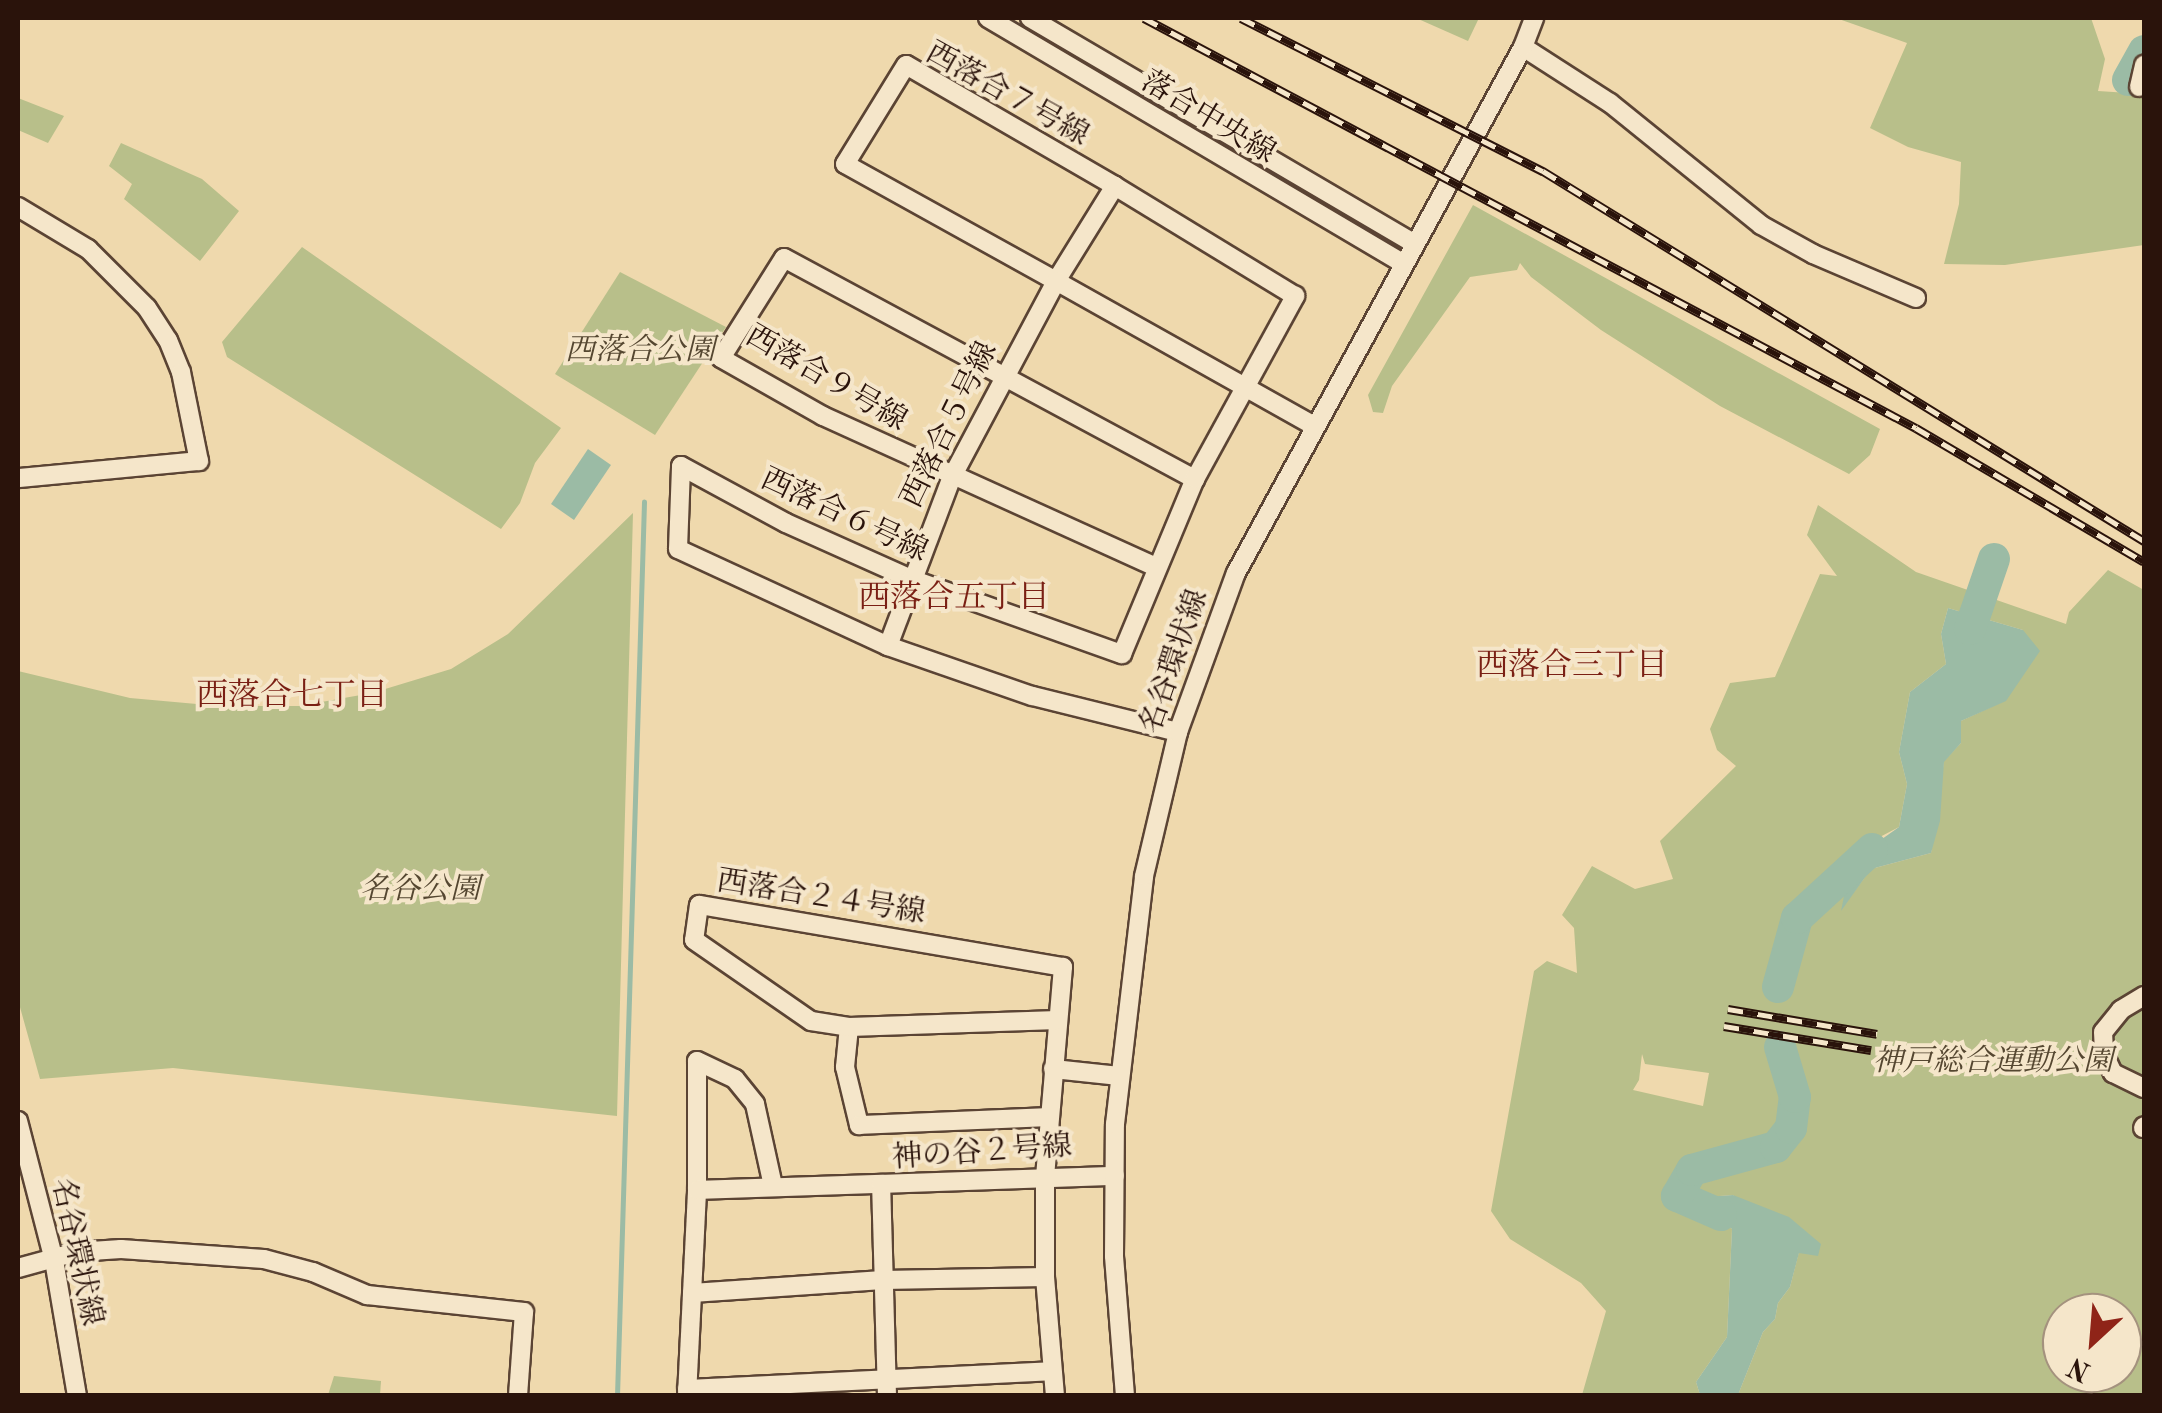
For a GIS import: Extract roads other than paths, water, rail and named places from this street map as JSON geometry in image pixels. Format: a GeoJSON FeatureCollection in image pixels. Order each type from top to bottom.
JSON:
{"type":"FeatureCollection","features":[{"type":"Feature","properties":{"kind":"street","name":"落合中央線"},"geometry":{"type":"LineString","coordinates":[[988,18],[1402,263]]}},
{"type":"Feature","properties":{"kind":"street","name":"落合中央線"},"geometry":{"type":"LineString","coordinates":[[1030,18],[1413,242]]}},
{"type":"Feature","properties":{"kind":"street","name":"名谷環状線"},"geometry":{"type":"LineString","coordinates":[[1125,1396],[1114,1256],[1120,1076],[1144,876],[1178,732],[1236,573],[1413,242],[1524,47],[1534,18]]}},
{"type":"Feature","properties":{"kind":"street"},"geometry":{"type":"LineString","coordinates":[[1524,47],[1610,103],[1762,225],[1813,254],[1916,298]]}},
{"type":"Feature","properties":{"kind":"street"},"geometry":{"type":"LineString","coordinates":[[2139,87],[2144,65]]}},
{"type":"Feature","properties":{"kind":"street","name":"西落合７号線"},"geometry":{"type":"LineString","coordinates":[[1056,282],[845,164],[906,66],[1296,296],[1243,388]]}},
{"type":"Feature","properties":{"kind":"street","name":"西落合５号線"},"geometry":{"type":"LineString","coordinates":[[888,646],[952,477],[1003,376],[1114,186]]}},
{"type":"Feature","properties":{"kind":"street"},"geometry":{"type":"LineString","coordinates":[[18,207],[88,249],[146,308],[181,372],[199,461],[18,478]]}},
{"type":"Feature","properties":{"kind":"street","name":"西落合９号線"},"geometry":{"type":"LineString","coordinates":[[1156,567],[823,416],[721,358],[784,258],[1195,479]]}},
{"type":"Feature","properties":{"kind":"street"},"geometry":{"type":"LineString","coordinates":[[1056,282],[1313,425]]}},
{"type":"Feature","properties":{"kind":"street","name":"西落合６号線"},"geometry":{"type":"LineString","coordinates":[[888,646],[781,600],[678,549],[680,466],[786,523],[912,579],[1122,654],[1195,479],[1243,388]]}},
{"type":"Feature","properties":{"kind":"street"},"geometry":{"type":"LineString","coordinates":[[888,646],[1032,696],[1178,732]]}},
{"type":"Feature","properties":{"kind":"street","name":"西落合２４号線"},"geometry":{"type":"LineString","coordinates":[[1055,1396],[1045,1277],[1045,1177],[1063,967],[698,905],[694,940],[811,1021],[849,1027],[1058,1020]]}},
{"type":"Feature","properties":{"kind":"street"},"geometry":{"type":"LineString","coordinates":[[2144,996],[2120,1010],[2103,1032],[2104,1054],[2112,1073],[2144,1088]]}},
{"type":"Feature","properties":{"kind":"street"},"geometry":{"type":"LineString","coordinates":[[849,1027],[845,1067],[859,1124],[1048,1117]]}},
{"type":"Feature","properties":{"kind":"street"},"geometry":{"type":"LineString","coordinates":[[773,1186],[755,1104],[735,1079],[697,1061],[697,1190],[687,1392],[887,1386],[1052,1372]]}},
{"type":"Feature","properties":{"kind":"street"},"geometry":{"type":"LineString","coordinates":[[1052,1069],[1120,1076]]}},
{"type":"Feature","properties":{"kind":"street","name":"名谷環状線"},"geometry":{"type":"LineString","coordinates":[[18,1121],[54,1260],[77,1396]]}},
{"type":"Feature","properties":{"kind":"street","name":"神の谷２号線"},"geometry":{"type":"LineString","coordinates":[[887,1386],[881,1184],[1116,1176]]}},
{"type":"Feature","properties":{"kind":"street"},"geometry":{"type":"LineString","coordinates":[[697,1190],[881,1184]]}},
{"type":"Feature","properties":{"kind":"street"},"geometry":{"type":"LineString","coordinates":[[18,1268],[76,1252],[121,1250],[264,1258],[313,1272],[367,1295],[524,1312],[518,1396]]}},
{"type":"Feature","properties":{"kind":"street"},"geometry":{"type":"LineString","coordinates":[[692,1292],[883,1280],[1045,1277]]}},
{"type":"Feature","properties":{"kind":"waterway"},"geometry":{"type":"LineString","coordinates":[[2128,80],[2144,51]]}},
{"type":"Feature","properties":{"kind":"waterway"},"geometry":{"type":"LineString","coordinates":[[617,1396],[644,501]]}},
{"type":"Feature","properties":{"kind":"waterway"},"geometry":{"type":"LineString","coordinates":[[1970,629],[1994,559]]}},
{"type":"Feature","properties":{"kind":"waterway"},"geometry":{"type":"LineString","coordinates":[[1778,987],[1797,918],[1872,849]]}},
{"type":"Feature","properties":{"kind":"waterway"},"geometry":{"type":"LineString","coordinates":[[1721,1215],[1677,1196],[1692,1170],[1776,1147],[1791,1128],[1795,1097],[1780,1047]]}},
{"type":"Feature","properties":{"kind":"railway"},"geometry":{"type":"LineString","coordinates":[[1144,18],[1916,428],[2144,562]]}},
{"type":"Feature","properties":{"kind":"railway"},"geometry":{"type":"LineString","coordinates":[[1241,18],[1543,171],[2144,541]]}},
{"type":"Feature","properties":{"kind":"railway"},"geometry":{"type":"LineString","coordinates":[[1728,1009],[1877,1034]]}},
{"type":"Feature","properties":{"kind":"railway"},"geometry":{"type":"LineString","coordinates":[[1724,1026],[1871,1050]]}},
{"type":"Feature","properties":{"kind":"district","name":"西落合五丁目"},"geometry":{"type":"Point","coordinates":[954,599]}},
{"type":"Feature","properties":{"kind":"district","name":"西落合三丁目"},"geometry":{"type":"Point","coordinates":[1572,667]}},
{"type":"Feature","properties":{"kind":"district","name":"西落合七丁目"},"geometry":{"type":"Point","coordinates":[292,697]}},
{"type":"Feature","properties":{"kind":"park label","name":"西落合公園"},"geometry":{"type":"Point","coordinates":[640,351]}},
{"type":"Feature","properties":{"kind":"park label","name":"名谷公園"},"geometry":{"type":"Point","coordinates":[420,890]}},
{"type":"Feature","properties":{"kind":"park label","name":"神戸総合運動公園"},"geometry":{"type":"Point","coordinates":[1993,1062]}}]}
